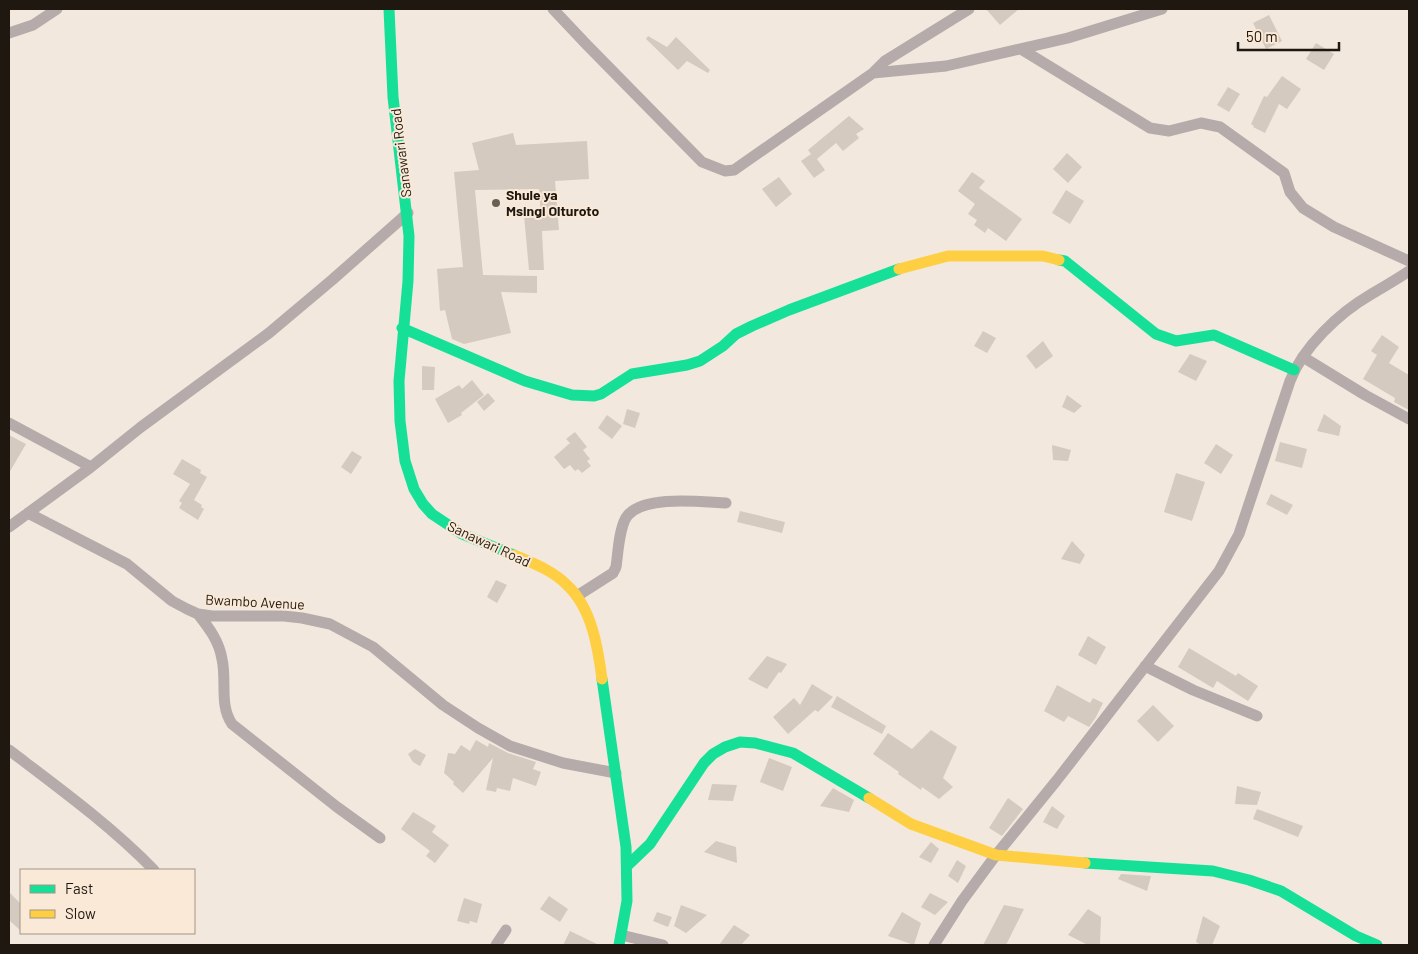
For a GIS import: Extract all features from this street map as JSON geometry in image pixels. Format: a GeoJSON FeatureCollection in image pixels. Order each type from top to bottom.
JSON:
{"type":"FeatureCollection","features":[{"type":"Feature","properties":{"kind":"street"},"geometry":{"type":"LineString","coordinates":[[9,33],[33,25],[57,9]]}},
{"type":"Feature","properties":{"kind":"street","name":"Sanawari Road"},"geometry":{"type":"LineString","coordinates":[[389,9],[396,126],[408,213],[409,256],[399,380],[403,449],[410,480],[418,497],[432,514],[444,524],[477,541],[522,559],[556,576],[569,586],[577,596],[586,614],[596,646],[626,847],[626,901],[620,940]]}},
{"type":"Feature","properties":{"kind":"street"},"geometry":{"type":"LineString","coordinates":[[553,9],[702,162],[725,171],[734,170],[873,72],[885,61],[969,9]]}},
{"type":"Feature","properties":{"kind":"street"},"geometry":{"type":"LineString","coordinates":[[873,72],[946,66],[1077,35],[1162,9]]}},
{"type":"Feature","properties":{"kind":"street"},"geometry":{"type":"LineString","coordinates":[[1021,48],[1150,128],[1169,131],[1201,123],[1220,127],[1284,173],[1290,192],[1303,208],[1334,226],[1409,261]]}},
{"type":"Feature","properties":{"kind":"street"},"geometry":{"type":"LineString","coordinates":[[9,527],[291,316],[408,213]]}},
{"type":"Feature","properties":{"kind":"street"},"geometry":{"type":"LineString","coordinates":[[402,328],[525,381],[562,392],[594,396],[601,394],[632,374],[700,361],[723,346],[736,334],[752,326],[788,310],[903,268],[948,256],[1043,256],[1065,261],[1156,334],[1169,340],[1184,341],[1214,335],[1294,370]]}},
{"type":"Feature","properties":{"kind":"street"},"geometry":{"type":"LineString","coordinates":[[934,945],[962,901],[996,855],[1063,773],[1213,578],[1230,552],[1239,534],[1294,370],[1303,357],[1342,313],[1409,271]]}},
{"type":"Feature","properties":{"kind":"street"},"geometry":{"type":"LineString","coordinates":[[1303,357],[1409,419]]}},
{"type":"Feature","properties":{"kind":"street"},"geometry":{"type":"LineString","coordinates":[[9,423],[91,467]]}},
{"type":"Feature","properties":{"kind":"street"},"geometry":{"type":"LineString","coordinates":[[577,596],[613,573],[616,567],[623,525],[628,515],[635,509],[648,504],[674,501],[726,503]]}},
{"type":"Feature","properties":{"kind":"street","name":"Bwambo Avenue"},"geometry":{"type":"LineString","coordinates":[[28,513],[127,564],[172,601],[198,614],[293,617],[330,624],[373,647],[443,705],[510,746],[563,763],[616,773]]}},
{"type":"Feature","properties":{"kind":"street"},"geometry":{"type":"LineString","coordinates":[[198,614],[211,631],[223,660],[225,708],[227,717],[232,724],[337,807],[380,838]]}},
{"type":"Feature","properties":{"kind":"street"},"geometry":{"type":"LineString","coordinates":[[1145,666],[1193,690],[1257,716]]}},
{"type":"Feature","properties":{"kind":"street"},"geometry":{"type":"LineString","coordinates":[[627,866],[650,844],[704,764],[713,754],[725,747],[740,742],[755,743],[793,754],[911,824],[996,855],[1053,861],[1213,871],[1249,880],[1281,891],[1356,936],[1377,945]]}},
{"type":"Feature","properties":{"kind":"street"},"geometry":{"type":"LineString","coordinates":[[9,750],[128,844],[153,869]]}},
{"type":"Feature","properties":{"kind":"street"},"geometry":{"type":"LineString","coordinates":[[496,945],[506,930]]}},
{"type":"Feature","properties":{"kind":"street"},"geometry":{"type":"LineString","coordinates":[[620,940],[663,945]]}},
{"type":"Feature","properties":{"kind":"building"},"geometry":{"type":"Polygon","coordinates":[[[986,9],[1019,9],[1000,25],[986,9]]]}},
{"type":"Feature","properties":{"kind":"building"},"geometry":{"type":"Polygon","coordinates":[[[1269,15],[1282,41],[1266,49],[1253,23],[1269,15]]]}},
{"type":"Feature","properties":{"kind":"building"},"geometry":{"type":"Polygon","coordinates":[[[648,36],[667,47],[676,37],[710,70],[708,73],[687,61],[678,70],[646,39],[648,36]]]}},
{"type":"Feature","properties":{"kind":"building"},"geometry":{"type":"Polygon","coordinates":[[[1316,43],[1334,54],[1324,70],[1306,59],[1316,43]]]}},
{"type":"Feature","properties":{"kind":"building"},"geometry":{"type":"Polygon","coordinates":[[[1282,76],[1301,89],[1287,109],[1279,104],[1265,133],[1251,124],[1264,96],[1267,97],[1282,76]]]}},
{"type":"Feature","properties":{"kind":"building"},"geometry":{"type":"Polygon","coordinates":[[[1228,87],[1240,94],[1229,112],[1217,105],[1228,87]]]}},
{"type":"Feature","properties":{"kind":"building"},"geometry":{"type":"Polygon","coordinates":[[[849,116],[864,129],[856,134],[859,138],[843,151],[836,143],[817,159],[825,170],[814,178],[801,161],[811,154],[808,150],[849,116]]]}},
{"type":"Feature","properties":{"kind":"building"},"geometry":{"type":"Polygon","coordinates":[[[513,133],[516,145],[587,141],[589,179],[555,181],[559,230],[542,231],[544,270],[529,270],[524,215],[541,214],[539,189],[475,190],[483,275],[537,276],[537,293],[501,292],[511,333],[464,344],[452,339],[445,310],[440,311],[437,269],[463,267],[454,172],[479,170],[472,143],[513,133]]]}},
{"type":"Feature","properties":{"kind":"building"},"geometry":{"type":"Polygon","coordinates":[[[1067,153],[1082,167],[1068,183],[1053,169],[1067,153]]]}},
{"type":"Feature","properties":{"kind":"building"},"geometry":{"type":"Polygon","coordinates":[[[972,172],[985,181],[979,188],[1022,219],[1006,241],[988,228],[985,233],[974,225],[977,220],[968,214],[975,204],[958,191],[972,172]]]}},
{"type":"Feature","properties":{"kind":"building"},"geometry":{"type":"Polygon","coordinates":[[[779,177],[792,194],[776,207],[762,189],[779,177]]]}},
{"type":"Feature","properties":{"kind":"building"},"geometry":{"type":"Polygon","coordinates":[[[1066,190],[1084,201],[1070,224],[1052,213],[1066,190]]]}},
{"type":"Feature","properties":{"kind":"building"},"geometry":{"type":"Polygon","coordinates":[[[983,331],[996,338],[987,353],[974,346],[983,331]]]}},
{"type":"Feature","properties":{"kind":"building"},"geometry":{"type":"Polygon","coordinates":[[[1382,335],[1399,347],[1389,363],[1409,375],[1409,410],[1394,402],[1395,398],[1363,379],[1377,355],[1371,351],[1382,335]]]}},
{"type":"Feature","properties":{"kind":"building"},"geometry":{"type":"Polygon","coordinates":[[[1043,341],[1053,356],[1036,369],[1026,356],[1043,341]]]}},
{"type":"Feature","properties":{"kind":"building"},"geometry":{"type":"Polygon","coordinates":[[[1190,354],[1207,361],[1196,381],[1178,372],[1190,354]]]}},
{"type":"Feature","properties":{"kind":"building"},"geometry":{"type":"Polygon","coordinates":[[[422,366],[435,367],[434,390],[422,390],[422,366]]]}},
{"type":"Feature","properties":{"kind":"building"},"geometry":{"type":"Polygon","coordinates":[[[472,380],[484,395],[461,413],[462,415],[448,423],[435,399],[459,385],[462,389],[472,380]]]}},
{"type":"Feature","properties":{"kind":"building"},"geometry":{"type":"Polygon","coordinates":[[[488,393],[495,401],[484,411],[477,402],[488,393]]]}},
{"type":"Feature","properties":{"kind":"building"},"geometry":{"type":"Polygon","coordinates":[[[1067,395],[1082,406],[1074,413],[1062,407],[1067,395]]]}},
{"type":"Feature","properties":{"kind":"building"},"geometry":{"type":"Polygon","coordinates":[[[627,409],[640,413],[635,428],[623,424],[627,409]]]}},
{"type":"Feature","properties":{"kind":"building"},"geometry":{"type":"Polygon","coordinates":[[[1324,414],[1341,426],[1339,436],[1317,431],[1324,414]]]}},
{"type":"Feature","properties":{"kind":"building"},"geometry":{"type":"Polygon","coordinates":[[[607,415],[622,426],[612,439],[598,428],[607,415]]]}},
{"type":"Feature","properties":{"kind":"building"},"geometry":{"type":"Polygon","coordinates":[[[575,432],[587,447],[583,450],[590,459],[587,461],[591,466],[582,473],[578,469],[575,471],[570,465],[564,469],[554,457],[570,443],[566,439],[575,432]]]}},
{"type":"Feature","properties":{"kind":"building"},"geometry":{"type":"Polygon","coordinates":[[[9,435],[26,444],[9,473],[9,435]]]}},
{"type":"Feature","properties":{"kind":"building"},"geometry":{"type":"Polygon","coordinates":[[[1280,442],[1307,449],[1302,468],[1275,461],[1280,442]]]}},
{"type":"Feature","properties":{"kind":"building"},"geometry":{"type":"Polygon","coordinates":[[[1216,444],[1233,455],[1221,474],[1204,463],[1216,444]]]}},
{"type":"Feature","properties":{"kind":"building"},"geometry":{"type":"Polygon","coordinates":[[[1052,445],[1071,450],[1068,461],[1053,460],[1052,445]]]}},
{"type":"Feature","properties":{"kind":"building"},"geometry":{"type":"Polygon","coordinates":[[[352,451],[362,457],[351,474],[341,467],[352,451]]]}},
{"type":"Feature","properties":{"kind":"building"},"geometry":{"type":"Polygon","coordinates":[[[182,459],[201,470],[200,473],[207,477],[194,500],[202,505],[201,507],[204,509],[198,520],[179,508],[182,503],[179,501],[190,484],[173,474],[182,459]]]}},
{"type":"Feature","properties":{"kind":"building"},"geometry":{"type":"Polygon","coordinates":[[[1176,473],[1205,482],[1192,521],[1164,512],[1176,473]]]}},
{"type":"Feature","properties":{"kind":"building"},"geometry":{"type":"Polygon","coordinates":[[[1271,494],[1293,505],[1287,515],[1266,504],[1271,494]]]}},
{"type":"Feature","properties":{"kind":"building"},"geometry":{"type":"Polygon","coordinates":[[[740,511],[785,522],[782,533],[737,522],[740,511]]]}},
{"type":"Feature","properties":{"kind":"building"},"geometry":{"type":"Polygon","coordinates":[[[1072,541],[1085,555],[1080,564],[1061,559],[1072,541]]]}},
{"type":"Feature","properties":{"kind":"building"},"geometry":{"type":"Polygon","coordinates":[[[496,580],[507,585],[497,603],[487,597],[496,580]]]}},
{"type":"Feature","properties":{"kind":"building"},"geometry":{"type":"Polygon","coordinates":[[[1088,636],[1106,647],[1096,665],[1078,655],[1088,636]]]}},
{"type":"Feature","properties":{"kind":"building"},"geometry":{"type":"Polygon","coordinates":[[[1189,648],[1236,676],[1238,673],[1258,686],[1248,701],[1217,681],[1213,688],[1178,667],[1189,648]]]}},
{"type":"Feature","properties":{"kind":"building"},"geometry":{"type":"Polygon","coordinates":[[[767,656],[787,664],[767,689],[748,679],[767,656]]]}},
{"type":"Feature","properties":{"kind":"building"},"geometry":{"type":"Polygon","coordinates":[[[812,684],[833,697],[818,712],[815,710],[788,734],[773,717],[794,698],[800,705],[812,684]]]}},
{"type":"Feature","properties":{"kind":"building"},"geometry":{"type":"Polygon","coordinates":[[[1057,685],[1090,703],[1093,698],[1103,703],[1089,727],[1068,716],[1064,722],[1044,711],[1057,685]]]}},
{"type":"Feature","properties":{"kind":"building"},"geometry":{"type":"Polygon","coordinates":[[[837,696],[886,726],[882,734],[831,707],[837,696]]]}},
{"type":"Feature","properties":{"kind":"building"},"geometry":{"type":"Polygon","coordinates":[[[1153,705],[1174,726],[1158,742],[1137,721],[1153,705]]]}},
{"type":"Feature","properties":{"kind":"building"},"geometry":{"type":"Polygon","coordinates":[[[931,730],[957,747],[943,778],[953,787],[939,799],[922,787],[921,790],[873,754],[888,733],[912,749],[931,730]]]}},
{"type":"Feature","properties":{"kind":"building"},"geometry":{"type":"Polygon","coordinates":[[[476,740],[488,747],[489,743],[508,753],[536,762],[533,769],[541,772],[536,786],[513,778],[510,791],[497,788],[496,792],[486,790],[493,758],[463,793],[444,773],[448,753],[455,754],[461,745],[470,751],[476,740]]]}},
{"type":"Feature","properties":{"kind":"building"},"geometry":{"type":"Polygon","coordinates":[[[415,749],[426,755],[420,766],[413,762],[408,754],[415,749]]]}},
{"type":"Feature","properties":{"kind":"building"},"geometry":{"type":"Polygon","coordinates":[[[769,758],[792,767],[783,791],[760,782],[769,758]]]}},
{"type":"Feature","properties":{"kind":"building"},"geometry":{"type":"Polygon","coordinates":[[[712,784],[737,785],[733,801],[708,800],[712,784]]]}},
{"type":"Feature","properties":{"kind":"building"},"geometry":{"type":"Polygon","coordinates":[[[1237,786],[1261,792],[1257,805],[1235,804],[1237,786]]]}},
{"type":"Feature","properties":{"kind":"building"},"geometry":{"type":"Polygon","coordinates":[[[833,788],[854,800],[849,812],[820,806],[833,788]]]}},
{"type":"Feature","properties":{"kind":"building"},"geometry":{"type":"Polygon","coordinates":[[[1008,798],[1023,809],[1002,836],[989,828],[1008,798]]]}},
{"type":"Feature","properties":{"kind":"building"},"geometry":{"type":"Polygon","coordinates":[[[1052,806],[1065,816],[1057,829],[1043,822],[1052,806]]]}},
{"type":"Feature","properties":{"kind":"building"},"geometry":{"type":"Polygon","coordinates":[[[1257,809],[1303,826],[1298,837],[1253,819],[1257,809]]]}},
{"type":"Feature","properties":{"kind":"building"},"geometry":{"type":"Polygon","coordinates":[[[413,812],[436,826],[432,832],[449,845],[435,863],[426,856],[430,851],[401,829],[413,812]]]}},
{"type":"Feature","properties":{"kind":"building"},"geometry":{"type":"Polygon","coordinates":[[[716,841],[736,847],[737,863],[704,852],[716,841]]]}},
{"type":"Feature","properties":{"kind":"building"},"geometry":{"type":"Polygon","coordinates":[[[931,842],[939,849],[931,863],[919,857],[931,842]]]}},
{"type":"Feature","properties":{"kind":"building"},"geometry":{"type":"Polygon","coordinates":[[[957,860],[966,866],[958,883],[948,876],[957,860]]]}},
{"type":"Feature","properties":{"kind":"building"},"geometry":{"type":"Polygon","coordinates":[[[1121,874],[1151,876],[1147,891],[1118,879],[1121,874]]]}},
{"type":"Feature","properties":{"kind":"building"},"geometry":{"type":"Polygon","coordinates":[[[9,892],[20,903],[20,930],[9,920],[9,892]]]}},
{"type":"Feature","properties":{"kind":"building"},"geometry":{"type":"Polygon","coordinates":[[[930,893],[948,902],[935,915],[921,907],[930,893]]]}},
{"type":"Feature","properties":{"kind":"building"},"geometry":{"type":"Polygon","coordinates":[[[549,896],[568,909],[560,922],[540,909],[549,896]]]}},
{"type":"Feature","properties":{"kind":"building"},"geometry":{"type":"Polygon","coordinates":[[[464,898],[482,904],[477,923],[470,921],[469,924],[457,921],[464,898]]]}},
{"type":"Feature","properties":{"kind":"building"},"geometry":{"type":"Polygon","coordinates":[[[681,905],[707,915],[686,933],[674,926],[681,905]]]}},
{"type":"Feature","properties":{"kind":"building"},"geometry":{"type":"Polygon","coordinates":[[[1004,905],[1024,909],[1006,945],[983,945],[1004,905]]]}},
{"type":"Feature","properties":{"kind":"building"},"geometry":{"type":"Polygon","coordinates":[[[1088,909],[1101,917],[1100,945],[1088,945],[1068,935],[1088,909]]]}},
{"type":"Feature","properties":{"kind":"building"},"geometry":{"type":"Polygon","coordinates":[[[657,912],[672,917],[668,927],[653,921],[657,912]]]}},
{"type":"Feature","properties":{"kind":"building"},"geometry":{"type":"Polygon","coordinates":[[[902,912],[921,923],[914,945],[888,936],[902,912]]]}},
{"type":"Feature","properties":{"kind":"building"},"geometry":{"type":"Polygon","coordinates":[[[1203,916],[1220,926],[1212,945],[1201,945],[1196,942],[1203,916]]]}},
{"type":"Feature","properties":{"kind":"building"},"geometry":{"type":"Polygon","coordinates":[[[734,925],[750,935],[741,945],[719,945],[734,925]]]}},
{"type":"Feature","properties":{"kind":"building"},"geometry":{"type":"Polygon","coordinates":[[[570,931],[599,945],[563,945],[570,931]]]}},
{"type":"Feature","properties":{"kind":"traffic: fast"},"geometry":{"type":"LineString","coordinates":[[389,9],[393,97],[409,236],[408,281],[399,381],[400,421],[405,461],[414,489],[432,514],[462,534],[514,555]]}},
{"type":"Feature","properties":{"kind":"traffic: fast"},"geometry":{"type":"LineString","coordinates":[[1059,260],[1065,261],[1156,334],[1176,341],[1214,335],[1294,370]]}},
{"type":"Feature","properties":{"kind":"traffic: fast"},"geometry":{"type":"LineString","coordinates":[[402,328],[525,381],[572,395],[594,396],[601,394],[632,374],[700,361],[723,346],[736,334],[752,326],[789,310],[899,269]]}},
{"type":"Feature","properties":{"kind":"traffic: fast"},"geometry":{"type":"LineString","coordinates":[[602,679],[626,847],[627,901],[619,945]]}},
{"type":"Feature","properties":{"kind":"traffic: fast"},"geometry":{"type":"LineString","coordinates":[[627,866],[650,844],[704,763],[713,754],[725,747],[740,742],[755,743],[793,753],[869,798]]}},
{"type":"Feature","properties":{"kind":"traffic: fast"},"geometry":{"type":"LineString","coordinates":[[1085,863],[1213,871],[1249,880],[1281,891],[1356,936],[1377,945]]}},
{"type":"Feature","properties":{"kind":"traffic: slow"},"geometry":{"type":"LineString","coordinates":[[899,269],[948,256],[1043,256],[1059,260]]}},
{"type":"Feature","properties":{"kind":"traffic: slow"},"geometry":{"type":"LineString","coordinates":[[514,555],[556,576],[576,595],[583,606],[592,629],[602,679]]}},
{"type":"Feature","properties":{"kind":"traffic: slow"},"geometry":{"type":"LineString","coordinates":[[869,798],[911,824],[996,855],[1085,863]]}},
{"type":"Feature","properties":{"kind":"place","name":"Shule ya Msingi Olturoto"},"geometry":{"type":"Point","coordinates":[496,203]}}]}
